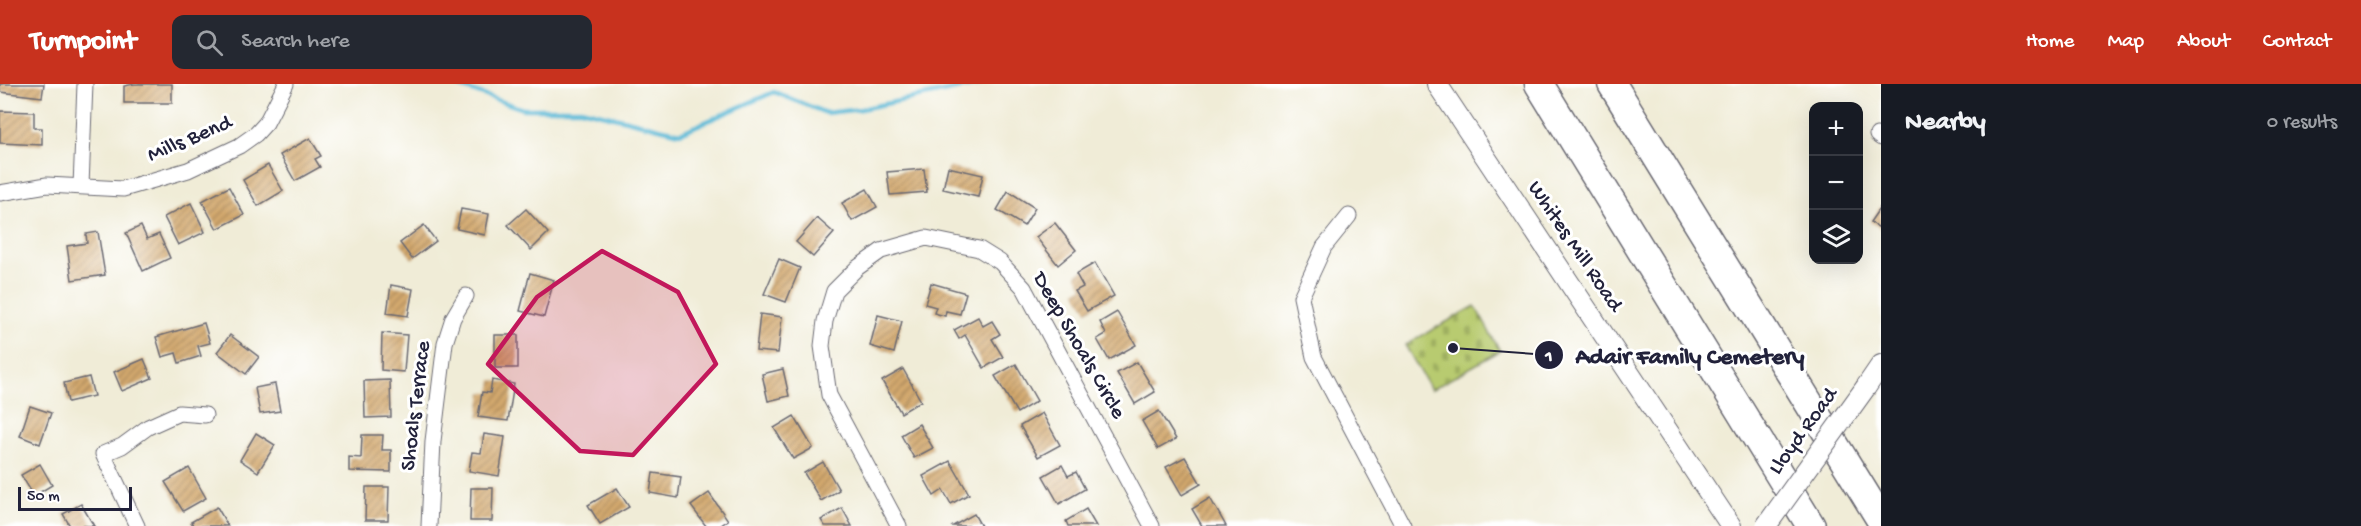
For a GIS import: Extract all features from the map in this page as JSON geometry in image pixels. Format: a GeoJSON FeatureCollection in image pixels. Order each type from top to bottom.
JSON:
{"type":"FeatureCollection","features":[{"type":"Feature","properties":{"kind":"highway"},"geometry":{"type":"LineString","coordinates":[[1539,84],[1811,526]]}},
{"type":"Feature","properties":{"kind":"highway"},"geometry":{"type":"LineString","coordinates":[[1612,84],[1881,520]]}},
{"type":"Feature","properties":{"kind":"street"},"geometry":{"type":"LineString","coordinates":[[81,186],[86,84]]}},
{"type":"Feature","properties":{"kind":"street","name":"Mills Bend"},"geometry":{"type":"LineString","coordinates":[[0,193],[25,187],[81,186],[123,189],[188,170],[239,146],[266,123],[286,84]]}},
{"type":"Feature","properties":{"kind":"street","name":"Whites Mill Road"},"geometry":{"type":"LineString","coordinates":[[1437,84],[1731,526]]}},
{"type":"Feature","properties":{"kind":"street"},"geometry":{"type":"LineString","coordinates":[[1349,216],[1324,247],[1301,297],[1314,357],[1403,526]]}},
{"type":"Feature","properties":{"kind":"street","name":"Deep Shoals Circle"},"geometry":{"type":"LineString","coordinates":[[898,526],[829,395],[822,346],[825,321],[834,291],[857,268],[881,251],[926,238],[979,249],[1000,262],[1024,288],[1152,526]]}},
{"type":"Feature","properties":{"kind":"street","name":"Shoals Terrace"},"geometry":{"type":"LineString","coordinates":[[429,526],[433,441],[445,343],[453,318],[466,296]]}},
{"type":"Feature","properties":{"kind":"street","name":"Lloyd Road"},"geometry":{"type":"LineString","coordinates":[[1766,526],[1881,365]]}},
{"type":"Feature","properties":{"kind":"street"},"geometry":{"type":"LineString","coordinates":[[137,526],[103,454],[122,446],[148,427],[179,413],[205,415]]}},
{"type":"Feature","properties":{"kind":"highlighted area"},"geometry":{"type":"Polygon","coordinates":[[[602,251],[678,292],[716,364],[633,455],[580,451],[488,364],[537,297],[602,251]]]}},
{"type":"Feature","properties":{"kind":"green space"},"geometry":{"type":"Polygon","coordinates":[[[1475,306],[1500,351],[1431,390],[1405,345],[1475,306]]]}},
{"type":"Feature","properties":{"kind":"building"},"geometry":{"type":"Polygon","coordinates":[[[0,84],[44,84],[42,97],[0,92],[0,84]]]}},
{"type":"Feature","properties":{"kind":"building"},"geometry":{"type":"Polygon","coordinates":[[[172,84],[172,103],[124,103],[124,86],[172,84]]]}},
{"type":"Feature","properties":{"kind":"building"},"geometry":{"type":"Polygon","coordinates":[[[0,111],[34,112],[34,128],[42,128],[42,145],[0,143],[0,111]]]}},
{"type":"Feature","properties":{"kind":"building"},"geometry":{"type":"Polygon","coordinates":[[[310,138],[321,156],[315,159],[320,167],[295,181],[280,155],[310,138]]]}},
{"type":"Feature","properties":{"kind":"building"},"geometry":{"type":"Polygon","coordinates":[[[268,165],[283,191],[258,206],[243,180],[268,165]]]}},
{"type":"Feature","properties":{"kind":"building"},"geometry":{"type":"Polygon","coordinates":[[[948,167],[983,175],[978,197],[943,189],[948,167]]]}},
{"type":"Feature","properties":{"kind":"building"},"geometry":{"type":"Polygon","coordinates":[[[924,169],[927,192],[890,195],[887,172],[924,169]]]}},
{"type":"Feature","properties":{"kind":"building"},"geometry":{"type":"Polygon","coordinates":[[[229,187],[244,215],[217,229],[202,201],[229,187]]]}},
{"type":"Feature","properties":{"kind":"building"},"geometry":{"type":"Polygon","coordinates":[[[867,189],[877,207],[852,221],[842,203],[867,189]]]}},
{"type":"Feature","properties":{"kind":"building"},"geometry":{"type":"Polygon","coordinates":[[[1008,191],[1035,208],[1024,226],[997,210],[1008,191]]]}},
{"type":"Feature","properties":{"kind":"building"},"geometry":{"type":"Polygon","coordinates":[[[191,203],[205,232],[178,245],[164,217],[191,203]]]}},
{"type":"Feature","properties":{"kind":"building"},"geometry":{"type":"Polygon","coordinates":[[[1881,206],[1881,229],[1870,222],[1881,206]]]}},
{"type":"Feature","properties":{"kind":"building"},"geometry":{"type":"Polygon","coordinates":[[[461,209],[489,214],[485,235],[457,229],[461,209]]]}},
{"type":"Feature","properties":{"kind":"building"},"geometry":{"type":"Polygon","coordinates":[[[526,209],[548,233],[531,250],[508,225],[526,209]]]}},
{"type":"Feature","properties":{"kind":"building"},"geometry":{"type":"Polygon","coordinates":[[[817,218],[834,233],[813,257],[796,242],[817,218]]]}},
{"type":"Feature","properties":{"kind":"building"},"geometry":{"type":"Polygon","coordinates":[[[1055,223],[1076,250],[1058,265],[1036,237],[1055,223]]]}},
{"type":"Feature","properties":{"kind":"building"},"geometry":{"type":"Polygon","coordinates":[[[424,225],[436,241],[412,259],[400,243],[424,225]]]}},
{"type":"Feature","properties":{"kind":"building"},"geometry":{"type":"Polygon","coordinates":[[[141,226],[147,239],[159,234],[170,258],[143,271],[126,233],[141,226]]]}},
{"type":"Feature","properties":{"kind":"building"},"geometry":{"type":"Polygon","coordinates":[[[98,232],[105,275],[72,280],[67,246],[87,243],[86,234],[98,232]]]}},
{"type":"Feature","properties":{"kind":"building"},"geometry":{"type":"Polygon","coordinates":[[[779,259],[800,268],[786,302],[764,294],[779,259]]]}},
{"type":"Feature","properties":{"kind":"building"},"geometry":{"type":"Polygon","coordinates":[[[1095,263],[1114,296],[1087,311],[1075,291],[1083,287],[1076,274],[1095,263]]]}},
{"type":"Feature","properties":{"kind":"building"},"geometry":{"type":"Polygon","coordinates":[[[530,273],[554,280],[544,317],[520,311],[530,273]]]}},
{"type":"Feature","properties":{"kind":"building"},"geometry":{"type":"Polygon","coordinates":[[[931,283],[966,293],[960,314],[946,311],[945,316],[934,313],[936,307],[925,304],[931,283]]]}},
{"type":"Feature","properties":{"kind":"building"},"geometry":{"type":"Polygon","coordinates":[[[391,285],[413,289],[408,316],[387,313],[391,285]]]}},
{"type":"Feature","properties":{"kind":"building"},"geometry":{"type":"Polygon","coordinates":[[[1117,312],[1136,345],[1109,360],[1097,339],[1106,334],[1100,322],[1117,312]]]}},
{"type":"Feature","properties":{"kind":"building"},"geometry":{"type":"Polygon","coordinates":[[[760,314],[782,317],[778,353],[756,351],[760,314]]]}},
{"type":"Feature","properties":{"kind":"building"},"geometry":{"type":"Polygon","coordinates":[[[878,315],[902,321],[894,353],[870,346],[878,315]]]}},
{"type":"Feature","properties":{"kind":"building"},"geometry":{"type":"Polygon","coordinates":[[[978,317],[983,326],[992,321],[1000,334],[992,339],[1003,357],[984,368],[965,335],[959,339],[954,330],[978,317]]]}},
{"type":"Feature","properties":{"kind":"building"},"geometry":{"type":"Polygon","coordinates":[[[204,323],[210,343],[198,346],[201,356],[179,363],[176,353],[162,357],[156,337],[204,323]]]}},
{"type":"Feature","properties":{"kind":"building"},"geometry":{"type":"Polygon","coordinates":[[[382,333],[407,335],[404,372],[381,370],[382,333]]]}},
{"type":"Feature","properties":{"kind":"building"},"geometry":{"type":"Polygon","coordinates":[[[230,335],[259,357],[246,374],[217,352],[230,335]]]}},
{"type":"Feature","properties":{"kind":"building"},"geometry":{"type":"Polygon","coordinates":[[[495,335],[518,335],[518,368],[495,368],[495,335]]]}},
{"type":"Feature","properties":{"kind":"building"},"geometry":{"type":"Polygon","coordinates":[[[144,359],[152,378],[122,391],[114,372],[144,359]]]}},
{"type":"Feature","properties":{"kind":"building"},"geometry":{"type":"Polygon","coordinates":[[[1137,362],[1155,392],[1135,404],[1117,373],[1137,362]]]}},
{"type":"Feature","properties":{"kind":"building"},"geometry":{"type":"Polygon","coordinates":[[[1016,364],[1037,401],[1017,413],[995,376],[1016,364]]]}},
{"type":"Feature","properties":{"kind":"building"},"geometry":{"type":"Polygon","coordinates":[[[783,369],[789,396],[768,401],[762,374],[783,369]]]}},
{"type":"Feature","properties":{"kind":"building"},"geometry":{"type":"Polygon","coordinates":[[[903,369],[921,401],[901,413],[882,381],[903,369]]]}},
{"type":"Feature","properties":{"kind":"building"},"geometry":{"type":"Polygon","coordinates":[[[89,377],[94,396],[68,402],[64,383],[89,377]]]}},
{"type":"Feature","properties":{"kind":"building"},"geometry":{"type":"Polygon","coordinates":[[[390,380],[391,417],[365,418],[364,381],[390,380]]]}},
{"type":"Feature","properties":{"kind":"building"},"geometry":{"type":"Polygon","coordinates":[[[492,380],[514,384],[508,421],[478,417],[482,392],[490,393],[492,380]]]}},
{"type":"Feature","properties":{"kind":"building"},"geometry":{"type":"Polygon","coordinates":[[[275,384],[280,411],[260,414],[255,388],[275,384]]]}},
{"type":"Feature","properties":{"kind":"building"},"geometry":{"type":"Polygon","coordinates":[[[30,406],[51,413],[40,444],[20,436],[30,406]]]}},
{"type":"Feature","properties":{"kind":"building"},"geometry":{"type":"Polygon","coordinates":[[[1159,411],[1176,439],[1158,449],[1142,421],[1159,411]]]}},
{"type":"Feature","properties":{"kind":"building"},"geometry":{"type":"Polygon","coordinates":[[[1042,413],[1060,445],[1038,457],[1020,426],[1042,413]]]}},
{"type":"Feature","properties":{"kind":"building"},"geometry":{"type":"Polygon","coordinates":[[[794,416],[813,448],[793,459],[774,428],[794,416]]]}},
{"type":"Feature","properties":{"kind":"building"},"geometry":{"type":"Polygon","coordinates":[[[919,424],[933,448],[914,458],[901,435],[919,424]]]}},
{"type":"Feature","properties":{"kind":"building"},"geometry":{"type":"Polygon","coordinates":[[[256,433],[275,445],[258,472],[240,460],[256,433]]]}},
{"type":"Feature","properties":{"kind":"building"},"geometry":{"type":"Polygon","coordinates":[[[484,434],[505,437],[499,476],[469,471],[472,452],[481,453],[484,434]]]}},
{"type":"Feature","properties":{"kind":"building"},"geometry":{"type":"Polygon","coordinates":[[[362,435],[383,435],[382,450],[391,450],[391,472],[349,471],[349,457],[361,458],[362,435]]]}},
{"type":"Feature","properties":{"kind":"building"},"geometry":{"type":"Polygon","coordinates":[[[1185,457],[1201,484],[1182,495],[1166,467],[1185,457]]]}},
{"type":"Feature","properties":{"kind":"building"},"geometry":{"type":"Polygon","coordinates":[[[950,461],[969,494],[951,504],[943,490],[934,496],[923,476],[950,461]]]}},
{"type":"Feature","properties":{"kind":"building"},"geometry":{"type":"Polygon","coordinates":[[[823,462],[839,490],[821,501],[804,473],[823,462]]]}},
{"type":"Feature","properties":{"kind":"building"},"geometry":{"type":"Polygon","coordinates":[[[40,464],[52,485],[34,496],[21,475],[40,464]]]}},
{"type":"Feature","properties":{"kind":"building"},"geometry":{"type":"Polygon","coordinates":[[[1062,465],[1068,476],[1076,472],[1085,489],[1059,504],[1043,476],[1062,465]]]}},
{"type":"Feature","properties":{"kind":"building"},"geometry":{"type":"Polygon","coordinates":[[[189,468],[206,498],[183,511],[165,482],[189,468]]]}},
{"type":"Feature","properties":{"kind":"building"},"geometry":{"type":"Polygon","coordinates":[[[653,473],[681,477],[678,498],[650,493],[653,473]]]}},
{"type":"Feature","properties":{"kind":"building"},"geometry":{"type":"Polygon","coordinates":[[[366,487],[389,487],[388,520],[365,520],[366,487]]]}},
{"type":"Feature","properties":{"kind":"building"},"geometry":{"type":"Polygon","coordinates":[[[471,488],[493,488],[492,521],[470,521],[471,488]]]}},
{"type":"Feature","properties":{"kind":"building"},"geometry":{"type":"Polygon","coordinates":[[[617,488],[629,507],[600,524],[588,505],[617,488]]]}},
{"type":"Feature","properties":{"kind":"building"},"geometry":{"type":"Polygon","coordinates":[[[709,493],[728,520],[720,526],[706,526],[691,506],[709,493]]]}},
{"type":"Feature","properties":{"kind":"building"},"geometry":{"type":"Polygon","coordinates":[[[1210,498],[1226,526],[1202,526],[1192,509],[1210,498]]]}},
{"type":"Feature","properties":{"kind":"building"},"geometry":{"type":"Polygon","coordinates":[[[81,504],[94,526],[70,526],[63,514],[81,504]]]}},
{"type":"Feature","properties":{"kind":"building"},"geometry":{"type":"Polygon","coordinates":[[[217,507],[228,526],[194,526],[191,522],[217,507]]]}},
{"type":"Feature","properties":{"kind":"building"},"geometry":{"type":"Polygon","coordinates":[[[842,508],[852,526],[825,526],[821,520],[842,508]]]}},
{"type":"Feature","properties":{"kind":"building"},"geometry":{"type":"Polygon","coordinates":[[[1086,509],[1096,526],[1068,526],[1066,521],[1086,509]]]}},
{"type":"Feature","properties":{"kind":"building"},"geometry":{"type":"Polygon","coordinates":[[[974,514],[981,526],[953,526],[974,514]]]}},
{"type":"Feature","properties":{"kind":"waterway"},"geometry":{"type":"LineString","coordinates":[[452,84],[523,109],[581,109],[680,133],[774,92],[826,113],[861,109],[980,84]]}},
{"type":"Feature","properties":{"kind":"place","name":"Adair Family Cemetery"},"geometry":{"type":"Point","coordinates":[1453,348]}}]}
